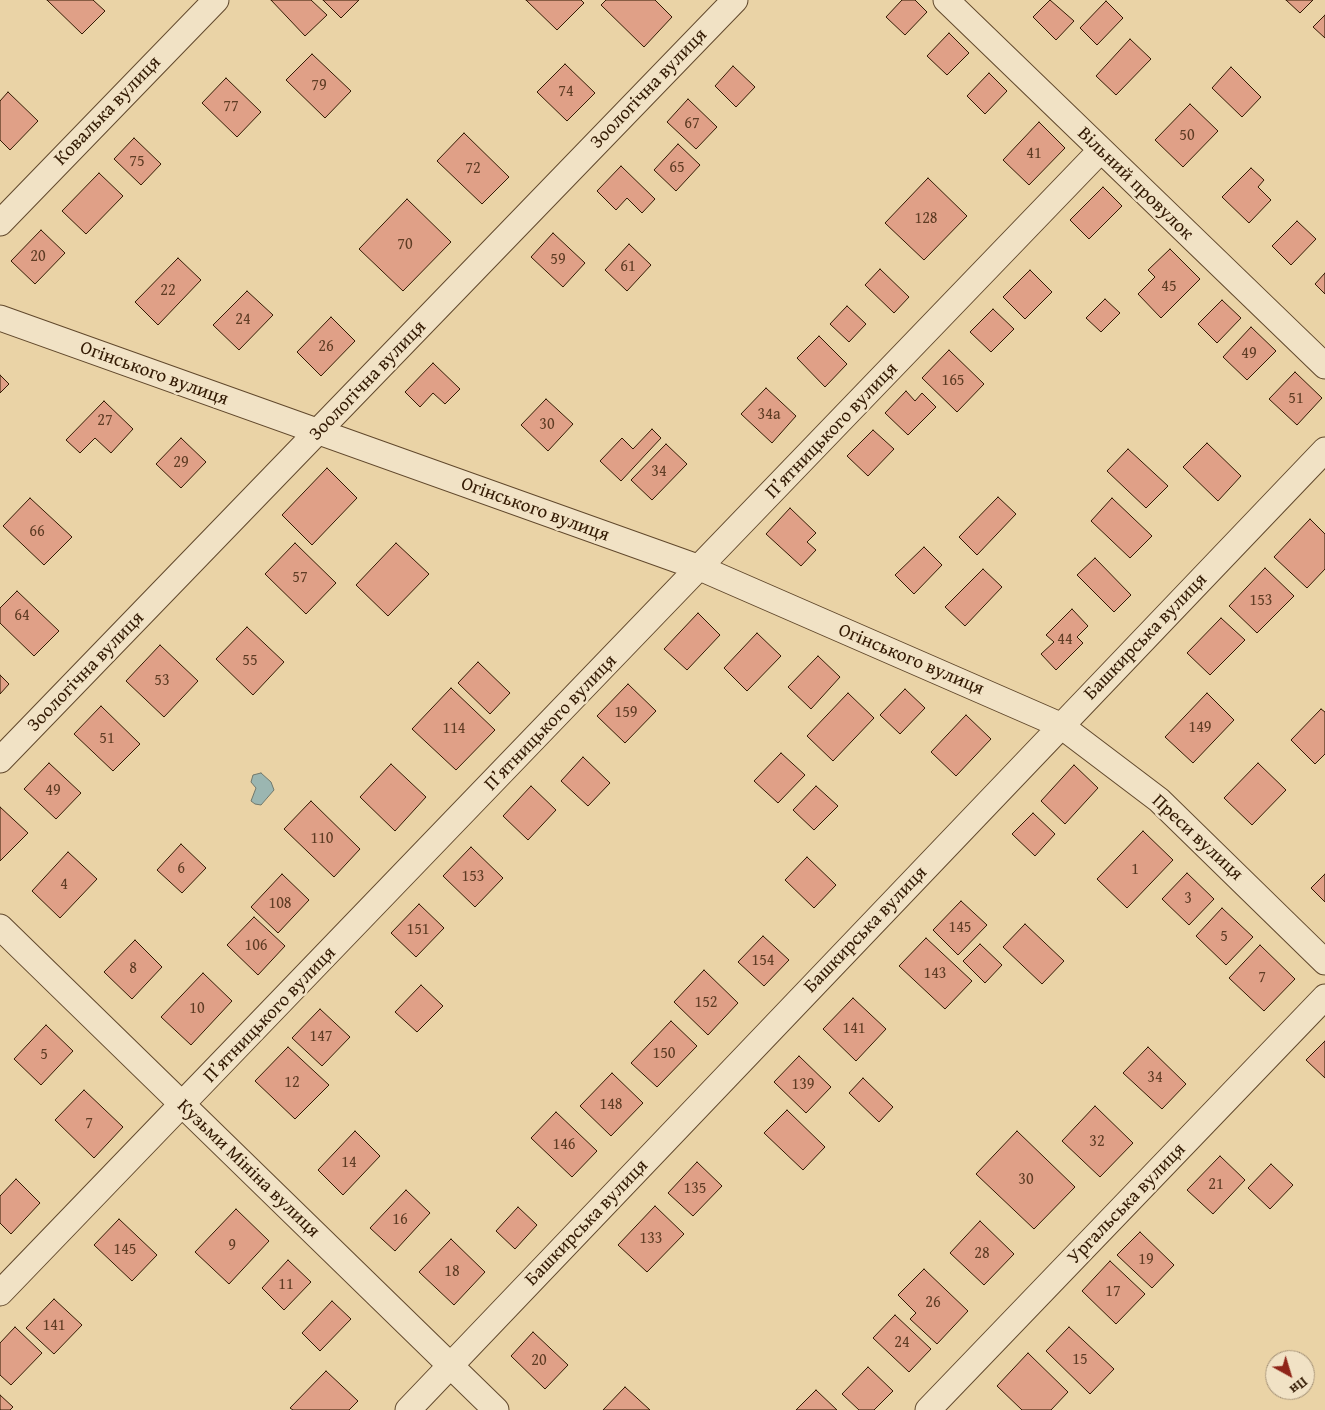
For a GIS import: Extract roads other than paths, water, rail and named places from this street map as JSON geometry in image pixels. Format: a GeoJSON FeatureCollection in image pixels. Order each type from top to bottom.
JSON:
{"type":"FeatureCollection","features":[{"type":"Feature","properties":{"kind":"street","name":"Ковалька вулиця"},"geometry":{"type":"LineString","coordinates":[[0,223],[216,0]]}},
{"type":"Feature","properties":{"kind":"street","name":"Зоологічна вулиця"},"geometry":{"type":"LineString","coordinates":[[0,760],[735,0]]}},
{"type":"Feature","properties":{"kind":"street","name":"Вільний провулок"},"geometry":{"type":"LineString","coordinates":[[946,0],[1100,151],[1325,366]]}},
{"type":"Feature","properties":{"kind":"street","name":"П’ятницького вулиця"},"geometry":{"type":"LineString","coordinates":[[0,1293],[1100,151]]}},
{"type":"Feature","properties":{"kind":"street","name":"Огінського вулиця"},"geometry":{"type":"LineString","coordinates":[[0,318],[700,568],[1060,725]]}},
{"type":"Feature","properties":{"kind":"street","name":"Башкирська вулиця"},"geometry":{"type":"LineString","coordinates":[[408,1410],[1060,725],[1325,450]]}},
{"type":"Feature","properties":{"kind":"street","name":"Преси вулиця"},"geometry":{"type":"LineString","coordinates":[[1060,725],[1159,800],[1325,962]]}},
{"type":"Feature","properties":{"kind":"street","name":"Кузьми Мініна вулиця"},"geometry":{"type":"LineString","coordinates":[[0,927],[496,1410]]}},
{"type":"Feature","properties":{"kind":"street","name":"Ургальська вулиця"},"geometry":{"type":"LineString","coordinates":[[928,1410],[1325,997]]}},
{"type":"Feature","properties":{"kind":"water"},"geometry":{"type":"Polygon","coordinates":[[[261,773],[271,782],[274,790],[261,805],[251,801],[256,788],[251,782],[253,775],[261,773]]]}}]}
